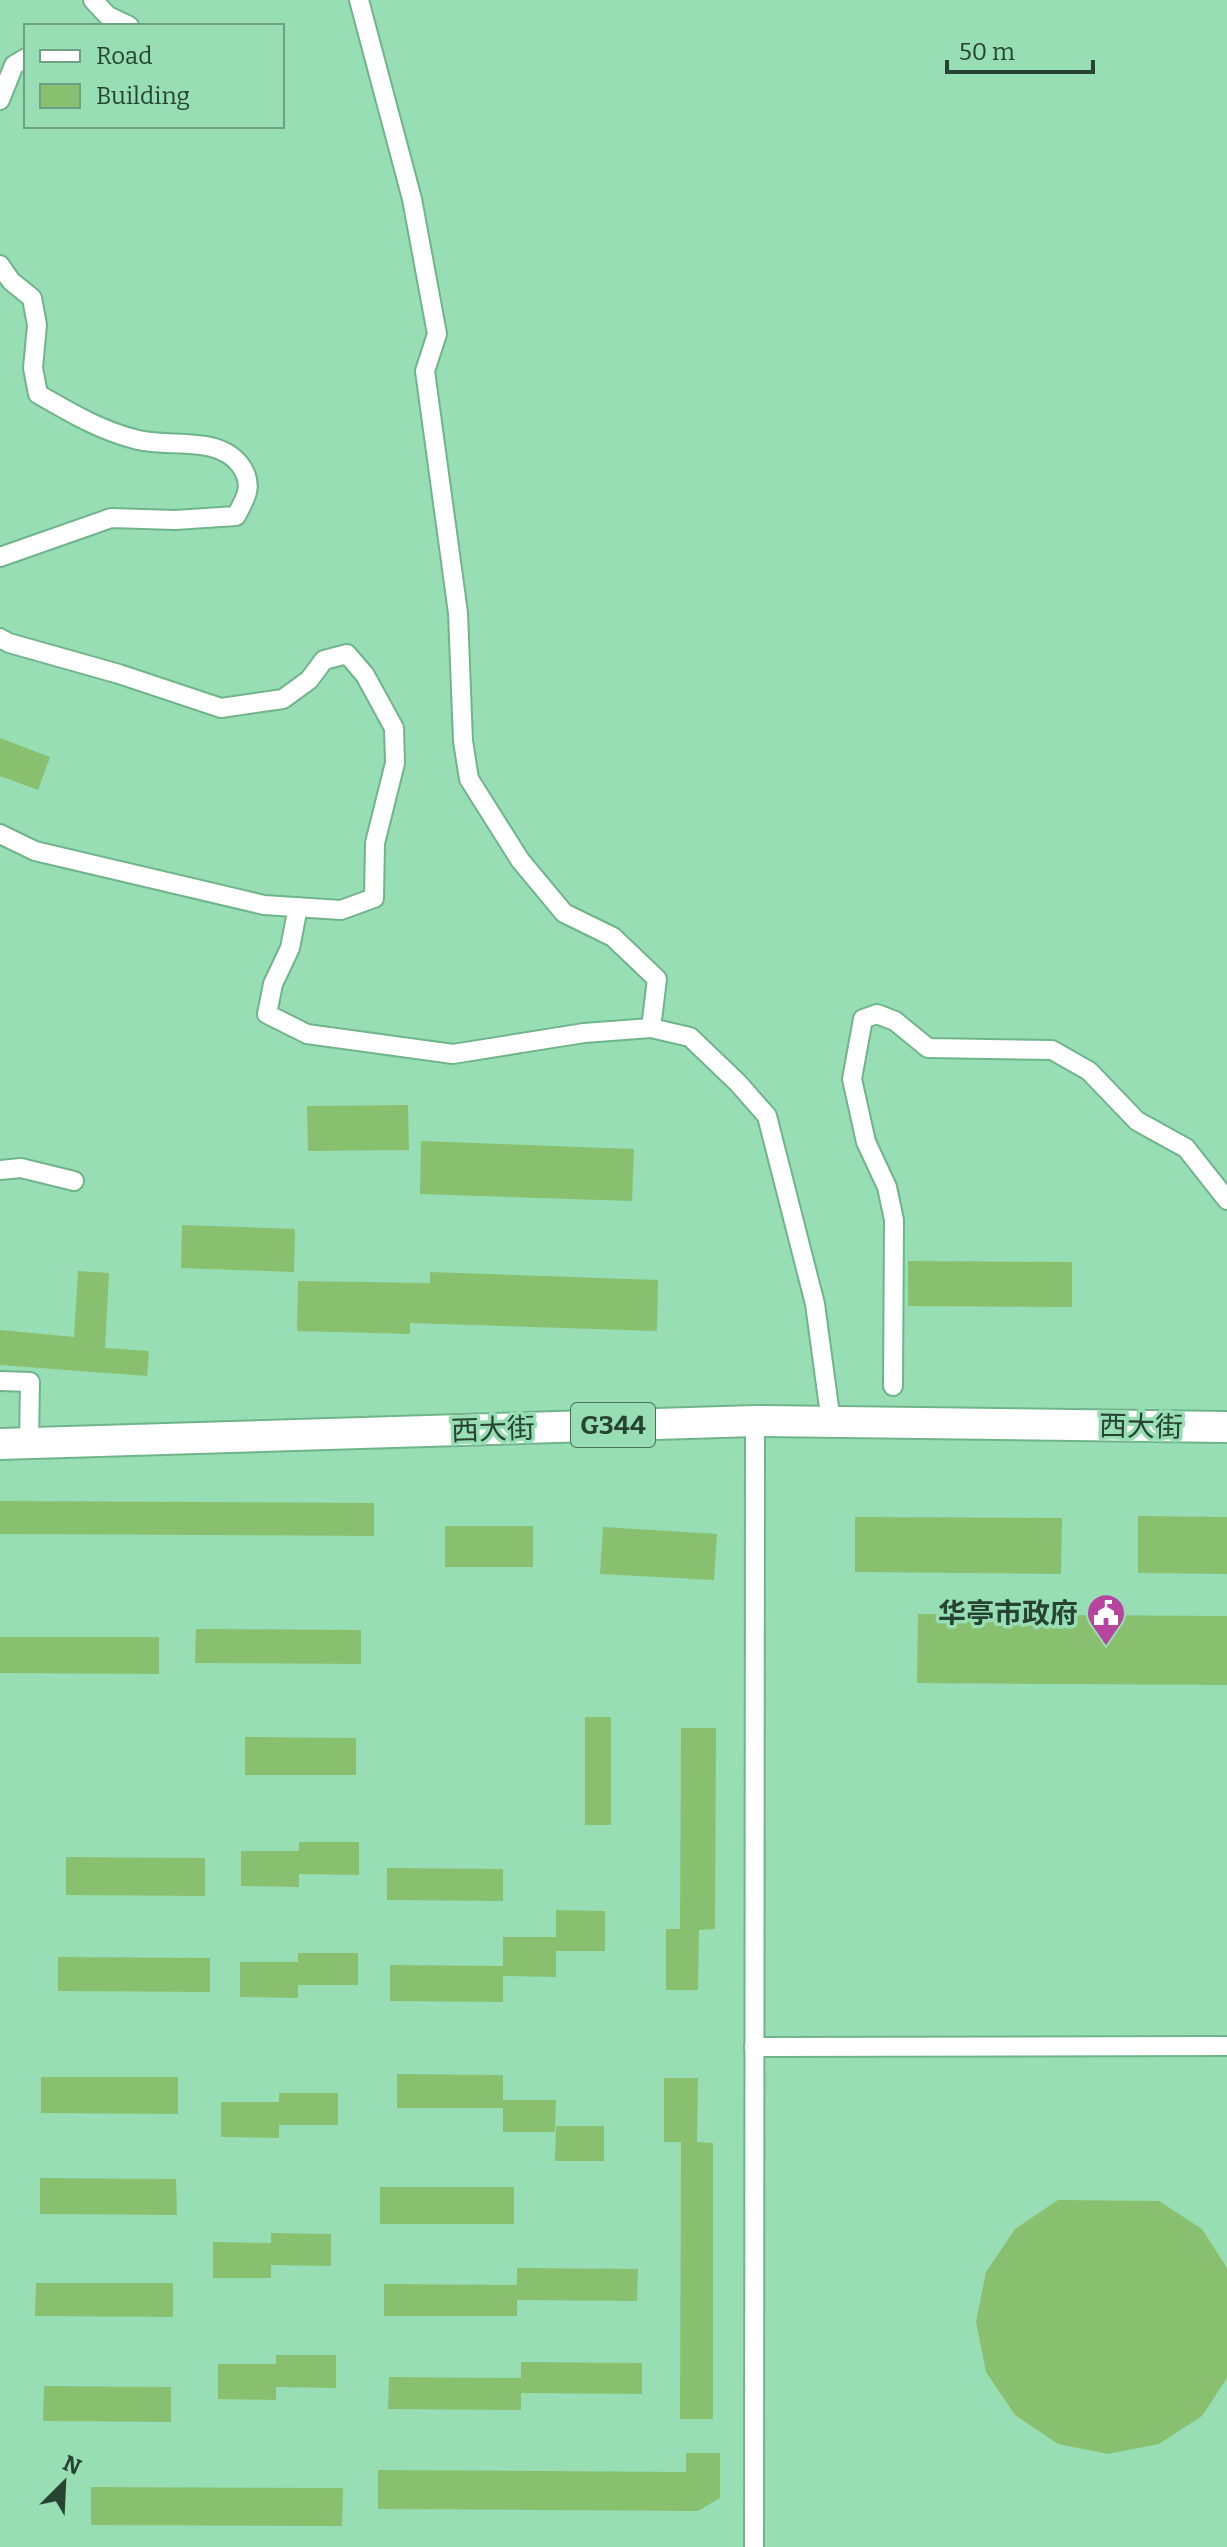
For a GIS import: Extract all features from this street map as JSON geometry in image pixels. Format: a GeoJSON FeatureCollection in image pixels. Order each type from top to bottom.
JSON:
{"type":"FeatureCollection","features":[{"type":"Feature","properties":{"kind":"highway","name":"西大街"},"geometry":{"type":"LineString","coordinates":[[15,1444],[755,1421],[1227,1427]]}},
{"type":"Feature","properties":{"kind":"street"},"geometry":{"type":"LineString","coordinates":[[93,0],[108,16],[125,24]]}},
{"type":"Feature","properties":{"kind":"street"},"geometry":{"type":"LineString","coordinates":[[359,0],[412,199],[437,334],[425,371],[458,613],[463,741],[469,779],[520,860],[564,913],[613,937],[657,979],[651,1028]]}},
{"type":"Feature","properties":{"kind":"street"},"geometry":{"type":"LineString","coordinates":[[0,100],[14,65],[24,59]]}},
{"type":"Feature","properties":{"kind":"street"},"geometry":{"type":"LineString","coordinates":[[0,265],[11,281],[32,298],[37,325],[33,368],[38,394],[90,425],[140,441],[213,446],[224,451],[234,456],[248,475],[249,494],[236,516],[175,520],[111,518],[0,557]]}},
{"type":"Feature","properties":{"kind":"street"},"geometry":{"type":"LineString","coordinates":[[0,638],[221,708],[283,699],[309,680],[324,660],[347,654],[365,675],[394,728],[395,763],[375,843],[374,898],[341,910],[264,905],[35,851],[0,834]]}},
{"type":"Feature","properties":{"kind":"street"},"geometry":{"type":"LineString","coordinates":[[298,907],[290,948],[273,984],[267,1014],[307,1034],[453,1054],[584,1033],[651,1028],[690,1037],[738,1083],[767,1116],[815,1304],[831,1422]]}},
{"type":"Feature","properties":{"kind":"street"},"geometry":{"type":"LineString","coordinates":[[893,1386],[894,1220],[887,1187],[866,1142],[852,1079],[863,1019],[877,1014],[895,1021],[928,1048],[1052,1050],[1089,1071],[1137,1121],[1186,1148],[1227,1200]]}},
{"type":"Feature","properties":{"kind":"street"},"geometry":{"type":"LineString","coordinates":[[0,1170],[21,1168],[74,1181]]}},
{"type":"Feature","properties":{"kind":"street"},"geometry":{"type":"LineString","coordinates":[[0,1381],[30,1382],[15,1444]]}},
{"type":"Feature","properties":{"kind":"street"},"geometry":{"type":"LineString","coordinates":[[754,2547],[755,1421]]}},
{"type":"Feature","properties":{"kind":"street"},"geometry":{"type":"LineString","coordinates":[[754,2047],[1227,2046]]}},
{"type":"Feature","properties":{"kind":"building"},"geometry":{"type":"Polygon","coordinates":[[[0,738],[50,757],[38,790],[0,776],[0,738]]]}},
{"type":"Feature","properties":{"kind":"building"},"geometry":{"type":"Polygon","coordinates":[[[408,1105],[409,1150],[308,1151],[307,1106],[408,1105]]]}},
{"type":"Feature","properties":{"kind":"building"},"geometry":{"type":"Polygon","coordinates":[[[421,1141],[634,1149],[632,1201],[420,1194],[421,1141]]]}},
{"type":"Feature","properties":{"kind":"building"},"geometry":{"type":"Polygon","coordinates":[[[182,1225],[295,1229],[294,1272],[181,1268],[182,1225]]]}},
{"type":"Feature","properties":{"kind":"building"},"geometry":{"type":"Polygon","coordinates":[[[908,1261],[1072,1262],[1072,1307],[908,1306],[908,1261]]]}},
{"type":"Feature","properties":{"kind":"building"},"geometry":{"type":"Polygon","coordinates":[[[78,1271],[109,1273],[105,1348],[149,1351],[147,1376],[0,1365],[0,1330],[74,1337],[78,1271]]]}},
{"type":"Feature","properties":{"kind":"building"},"geometry":{"type":"Polygon","coordinates":[[[430,1272],[658,1280],[657,1331],[410,1323],[410,1334],[297,1331],[298,1281],[430,1283],[430,1272]]]}},
{"type":"Feature","properties":{"kind":"building"},"geometry":{"type":"Polygon","coordinates":[[[0,1501],[374,1503],[374,1536],[0,1534],[0,1501]]]}},
{"type":"Feature","properties":{"kind":"building"},"geometry":{"type":"Polygon","coordinates":[[[1138,1516],[1227,1517],[1227,1574],[1138,1573],[1138,1516]]]}},
{"type":"Feature","properties":{"kind":"building"},"geometry":{"type":"Polygon","coordinates":[[[855,1517],[1062,1518],[1061,1574],[855,1572],[855,1517]]]}},
{"type":"Feature","properties":{"kind":"building"},"geometry":{"type":"Polygon","coordinates":[[[445,1526],[533,1526],[533,1567],[445,1567],[445,1526]]]}},
{"type":"Feature","properties":{"kind":"building"},"geometry":{"type":"Polygon","coordinates":[[[603,1527],[717,1534],[714,1580],[600,1574],[603,1527]]]}},
{"type":"Feature","properties":{"kind":"building"},"geometry":{"type":"Polygon","coordinates":[[[918,1614],[1227,1616],[1227,1685],[917,1683],[918,1614]]]}},
{"type":"Feature","properties":{"kind":"building"},"geometry":{"type":"Polygon","coordinates":[[[196,1629],[361,1630],[361,1664],[195,1663],[196,1629]]]}},
{"type":"Feature","properties":{"kind":"building"},"geometry":{"type":"Polygon","coordinates":[[[0,1637],[159,1637],[159,1674],[0,1673],[0,1637]]]}},
{"type":"Feature","properties":{"kind":"building"},"geometry":{"type":"Polygon","coordinates":[[[585,1717],[611,1717],[611,1825],[585,1825],[585,1717]]]}},
{"type":"Feature","properties":{"kind":"building"},"geometry":{"type":"Polygon","coordinates":[[[681,1728],[716,1728],[715,1929],[699,1930],[698,1990],[666,1990],[666,1929],[680,1929],[681,1728]]]}},
{"type":"Feature","properties":{"kind":"building"},"geometry":{"type":"Polygon","coordinates":[[[245,1737],[356,1738],[356,1775],[245,1775],[245,1737]]]}},
{"type":"Feature","properties":{"kind":"building"},"geometry":{"type":"Polygon","coordinates":[[[299,1842],[359,1842],[359,1875],[299,1874],[299,1887],[241,1886],[241,1851],[299,1851],[299,1842]]]}},
{"type":"Feature","properties":{"kind":"building"},"geometry":{"type":"Polygon","coordinates":[[[66,1857],[205,1858],[205,1896],[66,1895],[66,1857]]]}},
{"type":"Feature","properties":{"kind":"building"},"geometry":{"type":"Polygon","coordinates":[[[387,1868],[503,1869],[503,1901],[387,1900],[387,1868]]]}},
{"type":"Feature","properties":{"kind":"building"},"geometry":{"type":"Polygon","coordinates":[[[556,1910],[605,1911],[605,1951],[556,1951],[556,1910]]]}},
{"type":"Feature","properties":{"kind":"building"},"geometry":{"type":"Polygon","coordinates":[[[503,1937],[556,1937],[556,1977],[503,1976],[503,1937]]]}},
{"type":"Feature","properties":{"kind":"building"},"geometry":{"type":"Polygon","coordinates":[[[298,1953],[358,1953],[358,1985],[298,1985],[298,1998],[240,1997],[240,1962],[298,1962],[298,1953]]]}},
{"type":"Feature","properties":{"kind":"building"},"geometry":{"type":"Polygon","coordinates":[[[58,1957],[210,1958],[210,1992],[58,1991],[58,1957]]]}},
{"type":"Feature","properties":{"kind":"building"},"geometry":{"type":"Polygon","coordinates":[[[390,1965],[503,1966],[503,2002],[390,2001],[390,1965]]]}},
{"type":"Feature","properties":{"kind":"building"},"geometry":{"type":"Polygon","coordinates":[[[397,2074],[503,2075],[503,2108],[397,2108],[397,2074]]]}},
{"type":"Feature","properties":{"kind":"building"},"geometry":{"type":"Polygon","coordinates":[[[41,2077],[178,2077],[178,2114],[41,2113],[41,2077]]]}},
{"type":"Feature","properties":{"kind":"building"},"geometry":{"type":"Polygon","coordinates":[[[664,2078],[698,2078],[697,2142],[713,2143],[713,2419],[680,2419],[681,2142],[664,2142],[664,2078]]]}},
{"type":"Feature","properties":{"kind":"building"},"geometry":{"type":"Polygon","coordinates":[[[279,2093],[338,2093],[338,2125],[279,2125],[279,2138],[221,2137],[221,2102],[279,2102],[279,2093]]]}},
{"type":"Feature","properties":{"kind":"building"},"geometry":{"type":"Polygon","coordinates":[[[503,2100],[556,2100],[555,2132],[503,2132],[503,2100]]]}},
{"type":"Feature","properties":{"kind":"building"},"geometry":{"type":"Polygon","coordinates":[[[556,2126],[604,2126],[604,2161],[555,2161],[556,2126]]]}},
{"type":"Feature","properties":{"kind":"building"},"geometry":{"type":"Polygon","coordinates":[[[40,2178],[176,2179],[177,2215],[40,2214],[40,2178]]]}},
{"type":"Feature","properties":{"kind":"building"},"geometry":{"type":"Polygon","coordinates":[[[380,2187],[514,2187],[514,2224],[380,2224],[380,2187]]]}},
{"type":"Feature","properties":{"kind":"building"},"geometry":{"type":"Polygon","coordinates":[[[1058,2200],[1159,2201],[1202,2229],[1227,2268],[1227,2378],[1202,2416],[1159,2444],[1108,2454],[1058,2444],[1015,2415],[986,2372],[976,2322],[986,2272],[1015,2229],[1058,2200]]]}},
{"type":"Feature","properties":{"kind":"building"},"geometry":{"type":"Polygon","coordinates":[[[271,2233],[331,2234],[331,2266],[271,2265],[271,2278],[213,2278],[213,2242],[271,2243],[271,2233]]]}},
{"type":"Feature","properties":{"kind":"building"},"geometry":{"type":"Polygon","coordinates":[[[517,2268],[638,2269],[637,2301],[517,2300],[517,2316],[384,2316],[384,2284],[517,2285],[517,2268]]]}},
{"type":"Feature","properties":{"kind":"building"},"geometry":{"type":"Polygon","coordinates":[[[36,2283],[173,2283],[173,2317],[35,2316],[36,2283]]]}},
{"type":"Feature","properties":{"kind":"building"},"geometry":{"type":"Polygon","coordinates":[[[276,2355],[336,2355],[336,2388],[276,2387],[276,2400],[218,2399],[218,2364],[276,2364],[276,2355]]]}},
{"type":"Feature","properties":{"kind":"building"},"geometry":{"type":"Polygon","coordinates":[[[521,2362],[642,2363],[642,2394],[521,2393],[521,2410],[388,2409],[389,2377],[521,2378],[521,2362]]]}},
{"type":"Feature","properties":{"kind":"building"},"geometry":{"type":"Polygon","coordinates":[[[44,2386],[171,2387],[171,2422],[43,2421],[44,2386]]]}},
{"type":"Feature","properties":{"kind":"building"},"geometry":{"type":"Polygon","coordinates":[[[686,2453],[720,2453],[720,2498],[698,2511],[378,2509],[378,2470],[686,2472],[686,2453]]]}},
{"type":"Feature","properties":{"kind":"building"},"geometry":{"type":"Polygon","coordinates":[[[91,2487],[343,2488],[342,2526],[91,2525],[91,2487]]]}},
{"type":"Feature","properties":{"kind":"place","name":"华亭市政府"},"geometry":{"type":"Point","coordinates":[1106,1647]}}]}
